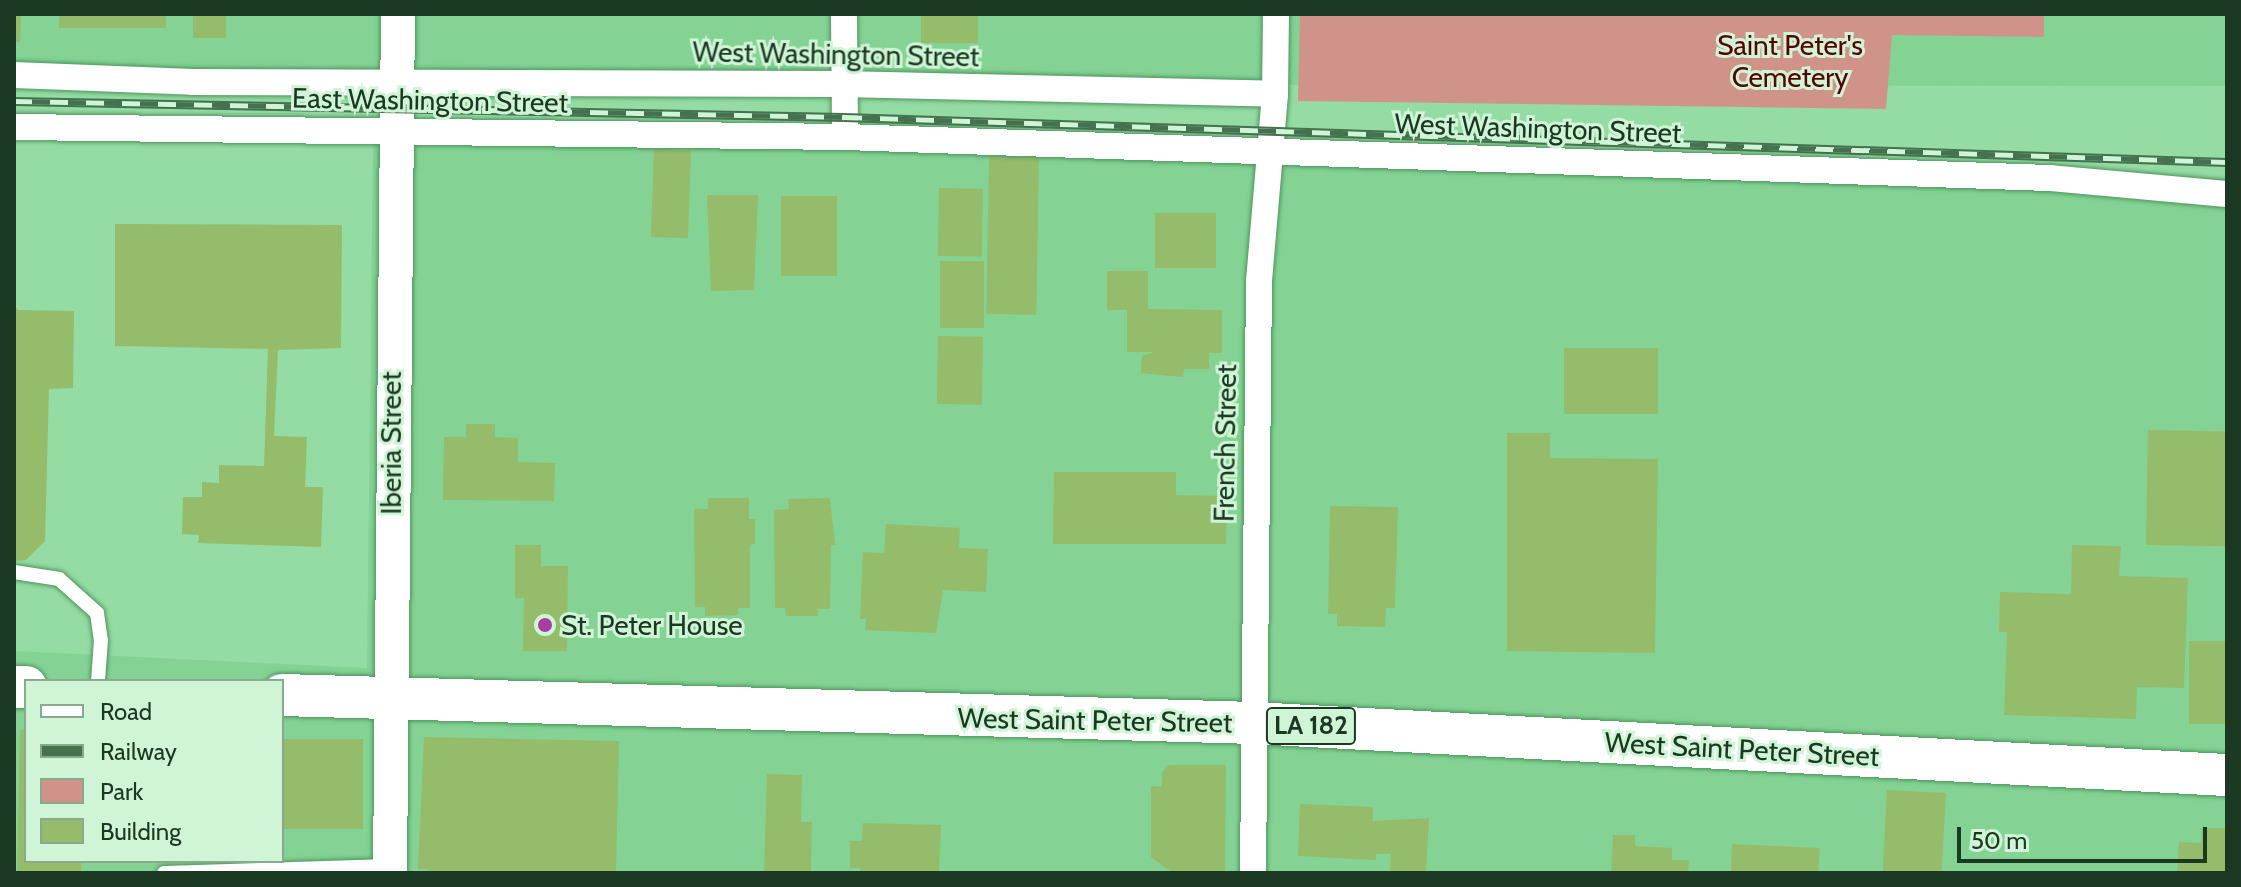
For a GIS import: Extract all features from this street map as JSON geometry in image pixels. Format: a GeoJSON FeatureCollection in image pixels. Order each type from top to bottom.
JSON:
{"type":"FeatureCollection","features":[{"type":"Feature","properties":{"kind":"main road","name":"LA 182"},"geometry":{"type":"LineString","coordinates":[[284,695],[394,698]]}},
{"type":"Feature","properties":{"kind":"main road","name":"West Saint Peter Street"},"geometry":{"type":"LineString","coordinates":[[394,698],[1253,723],[2227,775]]}},
{"type":"Feature","properties":{"kind":"street","name":"Iberia Street"},"geometry":{"type":"LineString","coordinates":[[390,870],[394,698],[394,131],[398,14]]}},
{"type":"Feature","properties":{"kind":"street"},"geometry":{"type":"LineString","coordinates":[[844,14],[845,137]]}},
{"type":"Feature","properties":{"kind":"street","name":"French Street"},"geometry":{"type":"LineString","coordinates":[[1253,873],[1259,281],[1275,94],[1276,14]]}},
{"type":"Feature","properties":{"kind":"street","name":"East Washington Street"},"geometry":{"type":"LineString","coordinates":[[14,75],[396,84]]}},
{"type":"Feature","properties":{"kind":"street","name":"West Washington Street"},"geometry":{"type":"LineString","coordinates":[[396,84],[843,84],[1275,94]]}},
{"type":"Feature","properties":{"kind":"street","name":"East Washington Street"},"geometry":{"type":"LineString","coordinates":[[14,127],[845,137]]}},
{"type":"Feature","properties":{"kind":"street","name":"West Washington Street"},"geometry":{"type":"LineString","coordinates":[[845,137],[2050,178],[2227,194]]}},
{"type":"Feature","properties":{"kind":"lane"},"geometry":{"type":"LineString","coordinates":[[14,572],[59,579],[97,613],[101,640],[98,679]]}},
{"type":"Feature","properties":{"kind":"lane"},"geometry":{"type":"LineString","coordinates":[[164,873],[390,870]]}},
{"type":"Feature","properties":{"kind":"shaded area"},"geometry":{"type":"Polygon","coordinates":[[[14,14],[2227,14],[2227,86],[396,84],[14,78],[14,14]]]}},
{"type":"Feature","properties":{"kind":"shaded area"},"geometry":{"type":"Polygon","coordinates":[[[373,141],[2227,178],[2227,873],[14,873],[14,651],[367,668],[373,141]]]}},
{"type":"Feature","properties":{"kind":"green space","name":"Saint Peter's Cemetery"},"geometry":{"type":"Polygon","coordinates":[[[1300,14],[2044,14],[2044,37],[1892,35],[1886,109],[1298,101],[1300,14]]]}},
{"type":"Feature","properties":{"kind":"building"},"geometry":{"type":"Polygon","coordinates":[[[14,14],[21,14],[20,42],[14,42],[14,14]]]}},
{"type":"Feature","properties":{"kind":"building"},"geometry":{"type":"Polygon","coordinates":[[[59,14],[166,14],[166,28],[59,28],[59,14]]]}},
{"type":"Feature","properties":{"kind":"building"},"geometry":{"type":"Polygon","coordinates":[[[193,14],[226,14],[226,38],[193,38],[193,14]]]}},
{"type":"Feature","properties":{"kind":"building"},"geometry":{"type":"Polygon","coordinates":[[[921,14],[978,14],[978,43],[921,43],[921,14]]]}},
{"type":"Feature","properties":{"kind":"building"},"geometry":{"type":"Polygon","coordinates":[[[654,149],[691,150],[688,238],[651,237],[654,149]]]}},
{"type":"Feature","properties":{"kind":"building"},"geometry":{"type":"Polygon","coordinates":[[[989,156],[1039,157],[1036,315],[986,314],[989,156]]]}},
{"type":"Feature","properties":{"kind":"building"},"geometry":{"type":"Polygon","coordinates":[[[939,188],[983,189],[982,257],[938,256],[939,188]]]}},
{"type":"Feature","properties":{"kind":"building"},"geometry":{"type":"Polygon","coordinates":[[[707,195],[758,195],[754,290],[711,291],[707,195]]]}},
{"type":"Feature","properties":{"kind":"building"},"geometry":{"type":"Polygon","coordinates":[[[781,196],[837,196],[837,276],[781,276],[781,196]]]}},
{"type":"Feature","properties":{"kind":"building"},"geometry":{"type":"Polygon","coordinates":[[[1155,213],[1216,213],[1216,268],[1155,268],[1155,213]]]}},
{"type":"Feature","properties":{"kind":"building"},"geometry":{"type":"Polygon","coordinates":[[[115,224],[342,225],[341,348],[278,350],[274,436],[307,437],[305,487],[323,487],[321,547],[198,543],[199,535],[182,534],[183,497],[202,497],[202,482],[219,483],[219,465],[264,466],[268,349],[115,346],[115,224]]]}},
{"type":"Feature","properties":{"kind":"building"},"geometry":{"type":"Polygon","coordinates":[[[940,261],[984,261],[984,328],[940,328],[940,261]]]}},
{"type":"Feature","properties":{"kind":"building"},"geometry":{"type":"Polygon","coordinates":[[[1107,271],[1148,271],[1148,309],[1222,310],[1222,353],[1209,353],[1209,369],[1184,369],[1183,377],[1141,373],[1142,356],[1154,352],[1127,352],[1127,310],[1107,310],[1107,271]]]}},
{"type":"Feature","properties":{"kind":"building"},"geometry":{"type":"Polygon","coordinates":[[[14,306],[18,310],[74,311],[73,388],[49,389],[45,541],[26,560],[14,561],[14,306]]]}},
{"type":"Feature","properties":{"kind":"building"},"geometry":{"type":"Polygon","coordinates":[[[938,336],[983,337],[982,405],[937,404],[938,336]]]}},
{"type":"Feature","properties":{"kind":"building"},"geometry":{"type":"Polygon","coordinates":[[[1564,348],[1658,348],[1658,414],[1564,414],[1564,348]]]}},
{"type":"Feature","properties":{"kind":"building"},"geometry":{"type":"Polygon","coordinates":[[[466,424],[495,424],[495,437],[518,438],[518,462],[555,463],[554,501],[443,500],[444,437],[466,437],[466,424]]]}},
{"type":"Feature","properties":{"kind":"building"},"geometry":{"type":"Polygon","coordinates":[[[2148,430],[2227,431],[2225,546],[2146,545],[2148,430]]]}},
{"type":"Feature","properties":{"kind":"building"},"geometry":{"type":"Polygon","coordinates":[[[1507,433],[1550,433],[1550,458],[1658,459],[1655,653],[1507,651],[1507,433]]]}},
{"type":"Feature","properties":{"kind":"building"},"geometry":{"type":"Polygon","coordinates":[[[1054,472],[1176,472],[1176,495],[1227,496],[1226,544],[1053,544],[1054,472]]]}},
{"type":"Feature","properties":{"kind":"building"},"geometry":{"type":"Polygon","coordinates":[[[708,498],[749,498],[749,519],[755,519],[755,544],[750,545],[750,608],[738,608],[738,615],[705,616],[705,607],[695,607],[694,509],[708,509],[708,498]]]}},
{"type":"Feature","properties":{"kind":"building"},"geometry":{"type":"Polygon","coordinates":[[[830,498],[835,545],[831,545],[830,609],[818,609],[818,616],[786,616],[785,608],[775,608],[774,510],[789,509],[788,499],[830,498]]]}},
{"type":"Feature","properties":{"kind":"building"},"geometry":{"type":"Polygon","coordinates":[[[1330,506],[1398,507],[1395,608],[1386,608],[1385,627],[1337,626],[1337,614],[1328,614],[1330,506]]]}},
{"type":"Feature","properties":{"kind":"building"},"geometry":{"type":"Polygon","coordinates":[[[886,524],[960,528],[959,548],[988,549],[986,592],[943,590],[936,633],[865,630],[866,619],[860,619],[863,552],[884,553],[886,524]]]}},
{"type":"Feature","properties":{"kind":"building","name":"St. Peter House"},"geometry":{"type":"Polygon","coordinates":[[[515,545],[541,545],[541,566],[568,566],[567,651],[523,651],[524,598],[515,598],[515,545]]]}},
{"type":"Feature","properties":{"kind":"building"},"geometry":{"type":"Polygon","coordinates":[[[2072,545],[2121,546],[2119,576],[2188,578],[2184,688],[2137,687],[2136,719],[2004,715],[2007,632],[1999,632],[2000,592],[2071,594],[2072,545]]]}},
{"type":"Feature","properties":{"kind":"building"},"geometry":{"type":"Polygon","coordinates":[[[2189,641],[2227,641],[2227,724],[2189,724],[2189,641]]]}},
{"type":"Feature","properties":{"kind":"building"},"geometry":{"type":"Polygon","coordinates":[[[20,730],[24,730],[24,863],[81,863],[81,873],[17,873],[20,730]]]}},
{"type":"Feature","properties":{"kind":"building"},"geometry":{"type":"Polygon","coordinates":[[[424,737],[619,741],[616,873],[425,873],[429,869],[418,869],[424,737]]]}},
{"type":"Feature","properties":{"kind":"building"},"geometry":{"type":"Polygon","coordinates":[[[284,739],[363,739],[363,829],[284,829],[284,739]]]}},
{"type":"Feature","properties":{"kind":"building"},"geometry":{"type":"Polygon","coordinates":[[[1169,765],[1226,765],[1225,873],[1173,873],[1151,857],[1151,786],[1162,787],[1162,772],[1169,765]]]}},
{"type":"Feature","properties":{"kind":"building"},"geometry":{"type":"Polygon","coordinates":[[[767,774],[802,775],[801,822],[812,822],[811,872],[764,871],[767,774]]]}},
{"type":"Feature","properties":{"kind":"building"},"geometry":{"type":"Polygon","coordinates":[[[1887,790],[1946,793],[1942,873],[1883,873],[1887,790]]]}},
{"type":"Feature","properties":{"kind":"building"},"geometry":{"type":"Polygon","coordinates":[[[1300,804],[1373,807],[1373,821],[1429,818],[1426,873],[1390,873],[1391,854],[1376,854],[1376,860],[1298,856],[1300,804]]]}},
{"type":"Feature","properties":{"kind":"building"},"geometry":{"type":"Polygon","coordinates":[[[863,823],[941,825],[939,873],[860,873],[860,868],[850,868],[850,841],[862,841],[863,823]]]}},
{"type":"Feature","properties":{"kind":"building"},"geometry":{"type":"Polygon","coordinates":[[[2202,828],[2227,828],[2227,873],[2177,873],[2179,842],[2201,843],[2202,828]]]}},
{"type":"Feature","properties":{"kind":"building"},"geometry":{"type":"Polygon","coordinates":[[[1613,835],[1635,835],[1635,846],[1672,848],[1672,860],[1689,860],[1688,873],[1611,873],[1613,835]]]}},
{"type":"Feature","properties":{"kind":"building"},"geometry":{"type":"Polygon","coordinates":[[[1732,844],[1820,848],[1818,873],[1731,873],[1732,844]]]}},
{"type":"Feature","properties":{"kind":"railway"},"geometry":{"type":"LineString","coordinates":[[14,101],[844,117],[2227,162]]}},
{"type":"Feature","properties":{"kind":"place","name":"St. Peter House"},"geometry":{"type":"Point","coordinates":[545,625]}}]}
